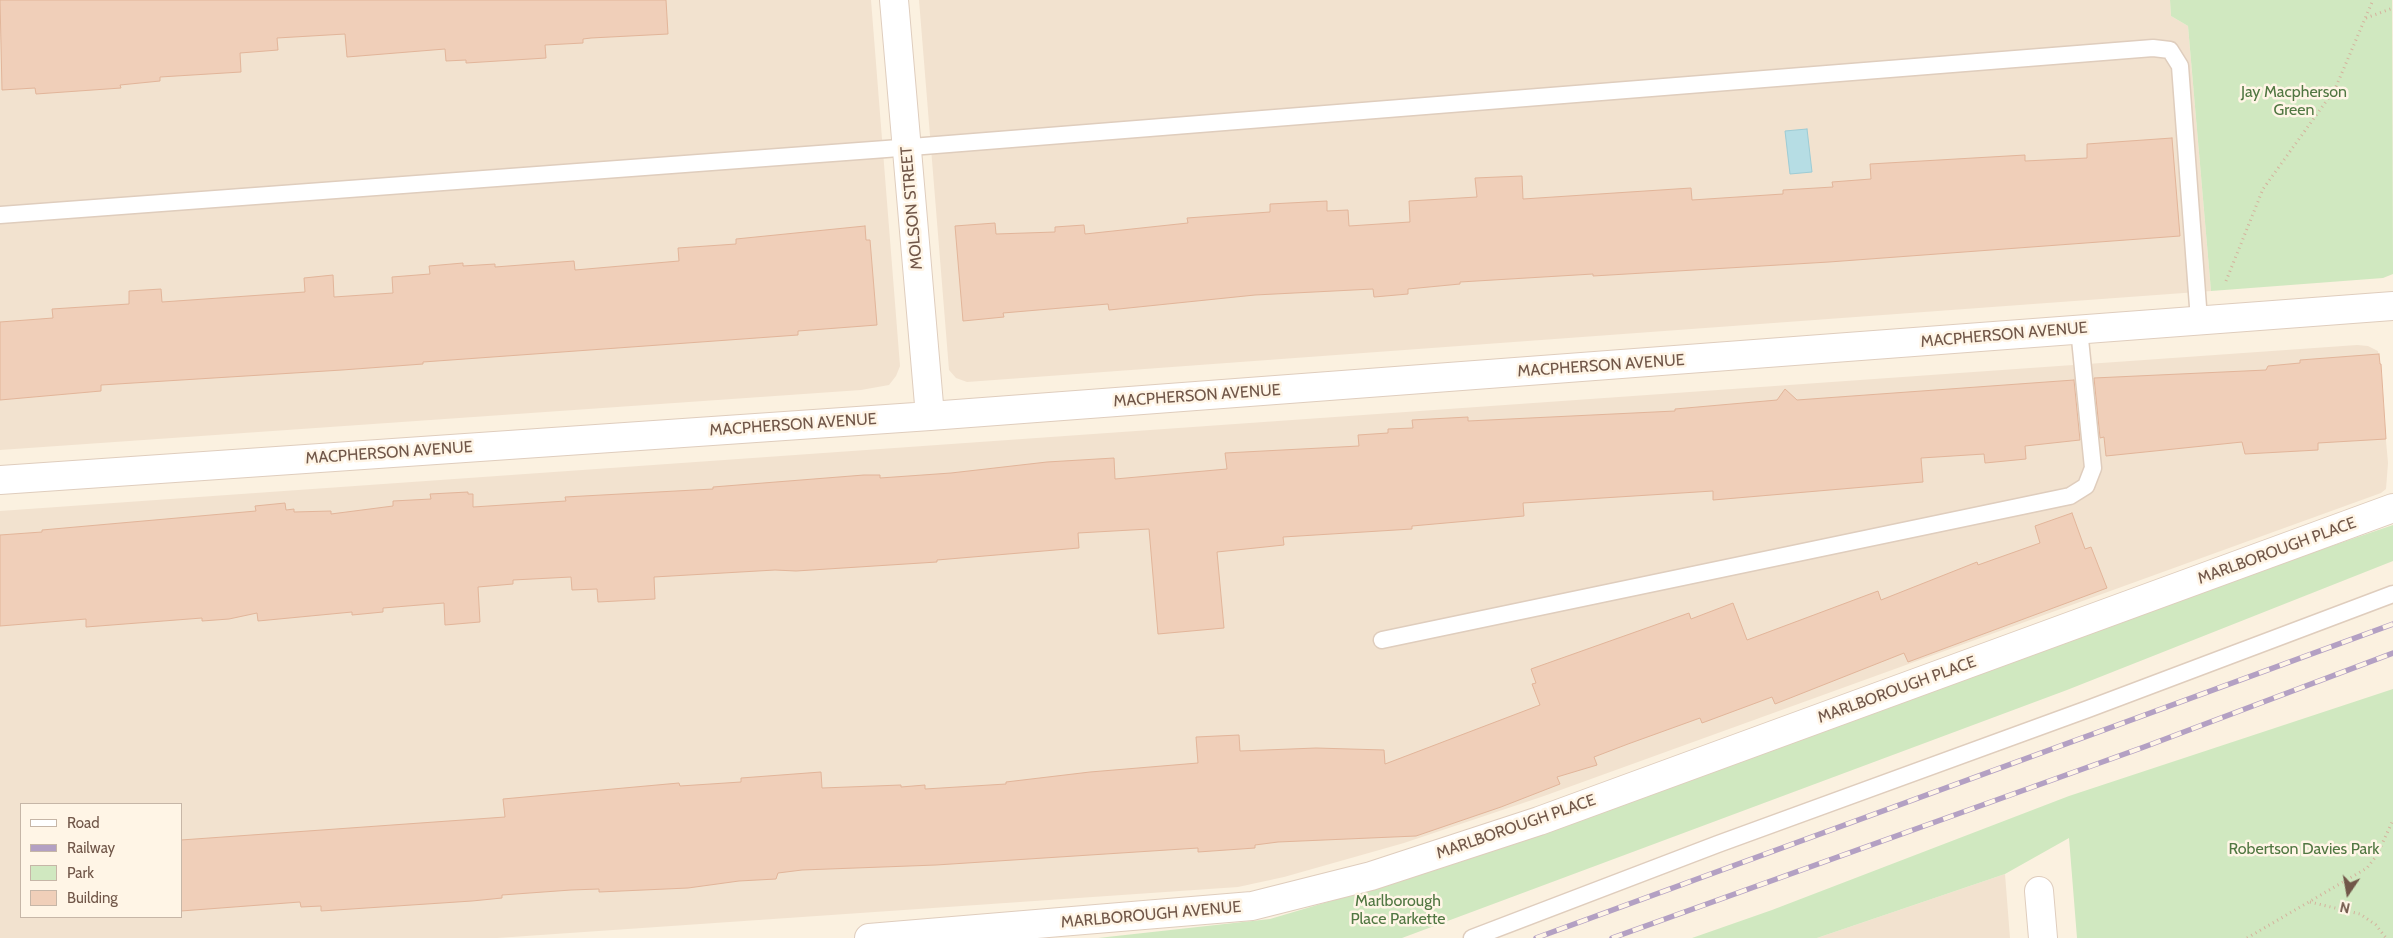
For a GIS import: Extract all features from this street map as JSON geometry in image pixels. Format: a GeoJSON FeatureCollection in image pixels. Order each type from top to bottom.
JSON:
{"type":"FeatureCollection","features":[{"type":"Feature","properties":{"kind":"street","name":"MOLSON STREET"},"geometry":{"type":"LineString","coordinates":[[894,0],[930,416]]}},
{"type":"Feature","properties":{"kind":"street","name":"MACPHERSON AVENUE"},"geometry":{"type":"LineString","coordinates":[[0,480],[930,416],[2393,306]]}},
{"type":"Feature","properties":{"kind":"street","name":"MARLBOROUGH PLACE"},"geometry":{"type":"LineString","coordinates":[[1399,867],[1539,821],[2393,508]]}},
{"type":"Feature","properties":{"kind":"street","name":"MARLBOROUGH AVENUE"},"geometry":{"type":"LineString","coordinates":[[869,938],[1252,906],[1399,867]]}},
{"type":"Feature","properties":{"kind":"street"},"geometry":{"type":"LineString","coordinates":[[2039,891],[2043,938]]}},
{"type":"Feature","properties":{"kind":"lane"},"geometry":{"type":"LineString","coordinates":[[0,215],[906,147],[2153,48],[2170,50],[2180,66],[2200,320]]}},
{"type":"Feature","properties":{"kind":"lane"},"geometry":{"type":"LineString","coordinates":[[1382,640],[2070,496],[2086,486],[2093,468],[2079,329]]}},
{"type":"Feature","properties":{"kind":"lane"},"geometry":{"type":"LineString","coordinates":[[1472,938],[1718,844],[2088,709],[2393,594]]}},
{"type":"Feature","properties":{"kind":"path"},"geometry":{"type":"LineString","coordinates":[[2223,287],[2263,189],[2335,89],[2373,0]]}},
{"type":"Feature","properties":{"kind":"path"},"geometry":{"type":"LineString","coordinates":[[2365,18],[2393,8]]}},
{"type":"Feature","properties":{"kind":"path"},"geometry":{"type":"LineString","coordinates":[[2248,938],[2368,868],[2377,855],[2393,820]]}},
{"type":"Feature","properties":{"kind":"path"},"geometry":{"type":"LineString","coordinates":[[2309,902],[2360,914],[2376,925],[2386,938]]}},
{"type":"Feature","properties":{"kind":"shaded area"},"geometry":{"type":"Polygon","coordinates":[[[0,0],[871,0],[900,366],[896,376],[889,385],[861,390],[0,450],[0,0]]]}},
{"type":"Feature","properties":{"kind":"shaded area"},"geometry":{"type":"Polygon","coordinates":[[[919,0],[2170,0],[2171,16],[2188,26],[2211,291],[967,382],[956,378],[949,370],[919,0]]]}},
{"type":"Feature","properties":{"kind":"shaded area"},"geometry":{"type":"Polygon","coordinates":[[[2357,345],[2368,346],[2378,351],[2388,463],[2386,489],[2381,493],[1544,796],[1404,843],[1284,877],[1238,887],[497,938],[0,938],[0,511],[2357,345]]]}},
{"type":"Feature","properties":{"kind":"shaded area"},"geometry":{"type":"Polygon","coordinates":[[[2005,874],[2010,938],[1817,938],[2005,874]]]}},
{"type":"Feature","properties":{"kind":"green space","name":"Jay Macpherson Green"},"geometry":{"type":"Polygon","coordinates":[[[2170,0],[2392,0],[2393,274],[2383,278],[2211,291],[2188,26],[2171,16],[2170,0]]]}},
{"type":"Feature","properties":{"kind":"green space","name":"Marlborough Place Parkette"},"geometry":{"type":"Polygon","coordinates":[[[2393,525],[2393,561],[2067,690],[1402,938],[1098,938],[1270,919],[1432,871],[1773,750],[2179,598],[2393,525]]]}},
{"type":"Feature","properties":{"kind":"green space","name":"Robertson Davies Park"},"geometry":{"type":"Polygon","coordinates":[[[2393,689],[2393,938],[2077,938],[2069,838],[2005,874],[1817,938],[1692,938],[1772,910],[2069,796],[2393,689]]]}},
{"type":"Feature","properties":{"kind":"water"},"geometry":{"type":"Polygon","coordinates":[[[1807,129],[1812,172],[1790,174],[1785,131],[1807,129]]]}},
{"type":"Feature","properties":{"kind":"building"},"geometry":{"type":"Polygon","coordinates":[[[0,0],[666,0],[668,34],[583,39],[583,43],[545,45],[546,58],[466,63],[466,60],[446,61],[445,49],[347,57],[345,34],[277,38],[278,50],[240,53],[241,72],[160,77],[160,81],[120,85],[121,88],[36,94],[35,88],[2,90],[0,0]]]}},
{"type":"Feature","properties":{"kind":"building"},"geometry":{"type":"Polygon","coordinates":[[[2172,138],[2180,236],[1829,262],[1460,282],[1460,284],[1408,289],[1408,294],[1374,297],[1373,289],[1255,295],[1109,310],[1108,304],[1003,313],[1004,317],[963,321],[955,226],[995,223],[996,234],[1055,232],[1055,227],[1084,225],[1085,234],[1188,223],[1187,218],[1270,212],[1270,204],[1327,201],[1327,211],[1348,210],[1349,226],[1410,222],[1409,201],[1477,197],[1475,178],[1522,176],[1523,199],[1691,188],[1692,200],[1783,194],[1783,190],[1833,187],[1832,182],[1871,179],[1870,164],[2025,155],[2025,161],[2087,158],[2087,144],[2172,138]]]}},
{"type":"Feature","properties":{"kind":"building"},"geometry":{"type":"Polygon","coordinates":[[[865,226],[866,240],[870,240],[877,325],[798,331],[798,335],[423,362],[423,364],[101,385],[101,391],[0,400],[0,322],[53,318],[52,309],[129,304],[129,291],[161,289],[162,302],[305,292],[304,278],[333,275],[334,297],[393,293],[392,277],[430,274],[429,266],[463,263],[463,266],[495,264],[495,267],[574,261],[575,270],[679,261],[678,248],[736,244],[736,239],[865,226]]]}},
{"type":"Feature","properties":{"kind":"building"},"geometry":{"type":"Polygon","coordinates":[[[2379,354],[2386,439],[2318,443],[2318,450],[2245,454],[2242,442],[2106,456],[2104,437],[2100,438],[2094,378],[2266,370],[2268,366],[2300,363],[2300,360],[2379,354]]]}},
{"type":"Feature","properties":{"kind":"building"},"geometry":{"type":"Polygon","coordinates":[[[2074,380],[2080,440],[2025,446],[2026,459],[1985,463],[1984,454],[1921,458],[1923,482],[1713,500],[1713,491],[1523,503],[1524,516],[1412,526],[1412,529],[1283,537],[1284,545],[1217,552],[1224,628],[1158,634],[1149,529],[1078,533],[1079,548],[937,560],[937,562],[796,571],[775,570],[654,577],[655,599],[598,602],[597,589],[572,590],[571,577],[513,580],[513,584],[478,587],[480,622],[445,625],[444,603],[383,608],[383,612],[352,615],[352,612],[258,621],[257,613],[229,619],[202,621],[202,618],[86,627],[86,619],[0,626],[0,535],[42,532],[42,530],[256,511],[255,506],[285,503],[286,510],[294,509],[294,512],[331,511],[331,514],[393,506],[393,501],[431,499],[430,494],[468,492],[468,494],[473,494],[473,507],[566,501],[565,497],[713,489],[713,487],[864,475],[880,475],[880,478],[951,473],[1047,462],[1114,458],[1115,479],[1227,469],[1225,453],[1359,446],[1358,435],[1388,433],[1388,429],[1413,428],[1412,420],[1468,417],[1468,421],[1675,411],[1675,409],[1777,400],[1785,389],[1797,400],[2074,380]]]}},
{"type":"Feature","properties":{"kind":"building"},"geometry":{"type":"Polygon","coordinates":[[[2072,513],[2085,549],[2091,547],[2107,588],[1908,662],[1904,653],[1775,704],[1772,697],[1702,723],[1700,718],[1594,757],[1597,765],[1557,777],[1560,784],[1501,807],[1416,836],[1278,842],[1255,845],[1255,848],[1198,852],[1198,848],[936,865],[802,870],[778,873],[776,879],[739,881],[688,888],[599,892],[599,889],[571,890],[502,895],[502,898],[472,901],[321,911],[321,906],[301,907],[300,902],[182,911],[182,840],[505,817],[503,799],[679,783],[680,786],[741,782],[741,778],[821,772],[822,788],[925,785],[925,789],[1006,784],[1006,782],[1090,772],[1198,763],[1196,737],[1239,735],[1240,751],[1316,748],[1384,750],[1385,764],[1540,705],[1532,684],[1536,683],[1531,669],[1689,613],[1691,619],[1733,603],[1747,640],[1878,591],[1881,600],[1977,562],[1978,565],[2040,543],[2035,526],[2072,513]]]}},
{"type":"Feature","properties":{"kind":"railway"},"geometry":{"type":"LineString","coordinates":[[1536,938],[2393,624]]}},
{"type":"Feature","properties":{"kind":"railway"},"geometry":{"type":"LineString","coordinates":[[1612,938],[2144,747],[2393,653]]}}]}
